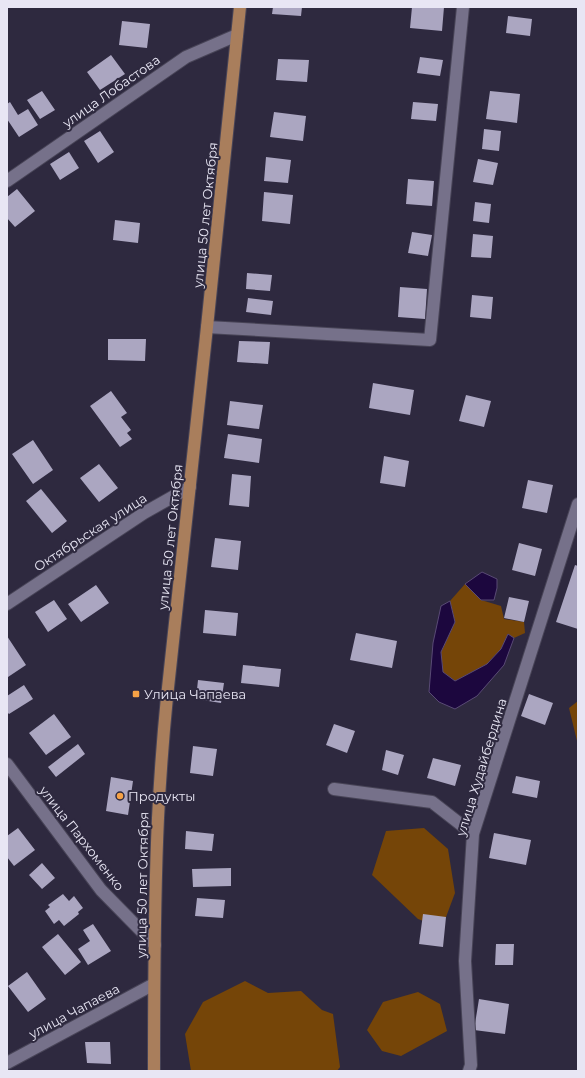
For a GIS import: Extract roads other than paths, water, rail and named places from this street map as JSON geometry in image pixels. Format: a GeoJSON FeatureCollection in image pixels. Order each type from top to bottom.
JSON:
{"type":"FeatureCollection","features":[{"type":"Feature","properties":{"kind":"main road","name":"улица 50 лет Октября"},"geometry":{"type":"LineString","coordinates":[[154,1071],[154,984],[158,820],[162,744],[240,7]]}},
{"type":"Feature","properties":{"kind":"street"},"geometry":{"type":"LineString","coordinates":[[207,327],[430,340],[463,7]]}},
{"type":"Feature","properties":{"kind":"street","name":"улица Лобастова"},"geometry":{"type":"LineString","coordinates":[[7,181],[186,56],[237,35]]}},
{"type":"Feature","properties":{"kind":"street","name":"Октябрьская улица"},"geometry":{"type":"LineString","coordinates":[[7,604],[144,513],[190,487]]}},
{"type":"Feature","properties":{"kind":"street","name":"улица Худайбердина"},"geometry":{"type":"LineString","coordinates":[[469,1071],[471,1065],[465,961],[473,834],[578,504]]}},
{"type":"Feature","properties":{"kind":"street","name":"улица Пархоменко"},"geometry":{"type":"LineString","coordinates":[[7,764],[101,890],[155,945]]}},
{"type":"Feature","properties":{"kind":"street"},"geometry":{"type":"LineString","coordinates":[[334,789],[432,802],[473,834]]}},
{"type":"Feature","properties":{"kind":"street","name":"улица Чапаева"},"geometry":{"type":"LineString","coordinates":[[7,1064],[154,984]]}},
{"type":"Feature","properties":{"kind":"place","name":"Улица Чапаева"},"geometry":{"type":"Point","coordinates":[136,694]}},
{"type":"Feature","properties":{"kind":"place","name":"Продукты"},"geometry":{"type":"Point","coordinates":[120,796]}}]}
